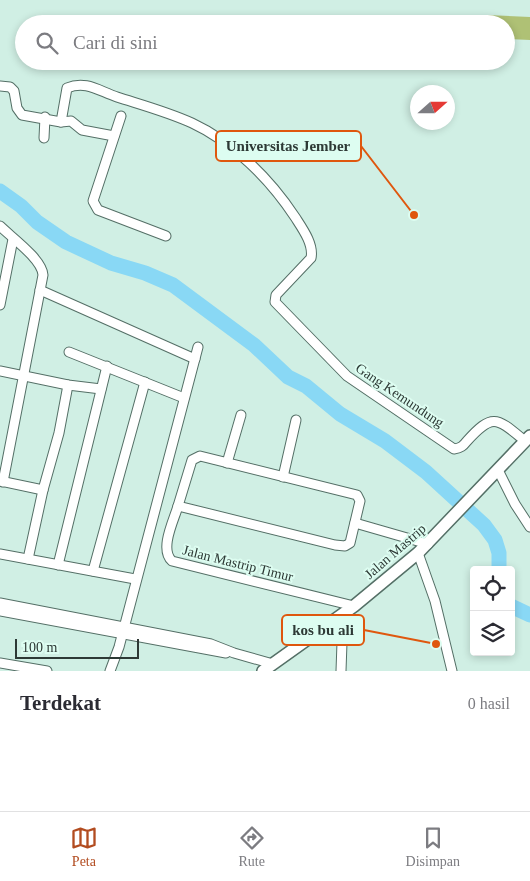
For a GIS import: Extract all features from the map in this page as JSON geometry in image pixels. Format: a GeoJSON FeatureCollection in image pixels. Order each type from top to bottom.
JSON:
{"type":"FeatureCollection","features":[{"type":"Feature","properties":{"kind":"main road","name":"Jalan Mastrip"},"geometry":{"type":"LineString","coordinates":[[263,671],[354,606],[418,553],[498,470],[524,437]]}},
{"type":"Feature","properties":{"kind":"street"},"geometry":{"type":"LineString","coordinates":[[0,86],[10,87],[14,91],[20,114],[45,117],[61,122],[70,121],[82,130],[114,136]]}},
{"type":"Feature","properties":{"kind":"street","name":"Gang Kemundung"},"geometry":{"type":"LineString","coordinates":[[61,122],[67,88],[94,86],[106,93],[194,124],[214,135],[249,163],[284,201],[305,232],[312,252],[311,258],[276,295],[275,302],[347,376],[454,449],[462,447],[483,424],[493,421],[500,422],[524,437]]}},
{"type":"Feature","properties":{"kind":"street"},"geometry":{"type":"LineString","coordinates":[[121,116],[93,201],[94,207],[166,236]]}},
{"type":"Feature","properties":{"kind":"street"},"geometry":{"type":"LineString","coordinates":[[44,138],[45,117]]}},
{"type":"Feature","properties":{"kind":"street"},"geometry":{"type":"LineString","coordinates":[[0,226],[41,266],[43,274],[24,376],[1,482],[43,490]]}},
{"type":"Feature","properties":{"kind":"street"},"geometry":{"type":"LineString","coordinates":[[0,304],[13,239]]}},
{"type":"Feature","properties":{"kind":"street"},"geometry":{"type":"LineString","coordinates":[[40,290],[195,359]]}},
{"type":"Feature","properties":{"kind":"street"},"geometry":{"type":"LineString","coordinates":[[110,671],[124,630],[135,579],[198,347]]}},
{"type":"Feature","properties":{"kind":"street"},"geometry":{"type":"LineString","coordinates":[[69,352],[184,398]]}},
{"type":"Feature","properties":{"kind":"street"},"geometry":{"type":"LineString","coordinates":[[58,565],[106,366]]}},
{"type":"Feature","properties":{"kind":"street"},"geometry":{"type":"LineString","coordinates":[[0,371],[68,386],[101,389]]}},
{"type":"Feature","properties":{"kind":"street"},"geometry":{"type":"LineString","coordinates":[[93,571],[145,382]]}},
{"type":"Feature","properties":{"kind":"street"},"geometry":{"type":"LineString","coordinates":[[28,559],[43,490],[59,433],[68,386]]}},
{"type":"Feature","properties":{"kind":"street"},"geometry":{"type":"LineString","coordinates":[[227,463],[240,414]]}},
{"type":"Feature","properties":{"kind":"street"},"geometry":{"type":"LineString","coordinates":[[283,476],[296,420]]}},
{"type":"Feature","properties":{"kind":"street"},"geometry":{"type":"LineString","coordinates":[[200,456],[227,463],[357,495],[360,501],[350,543],[342,546],[178,506],[194,458],[200,456]]}},
{"type":"Feature","properties":{"kind":"street"},"geometry":{"type":"LineString","coordinates":[[498,470],[515,504],[530,526]]}},
{"type":"Feature","properties":{"kind":"street","name":"Jalan Mastrip Timur"},"geometry":{"type":"LineString","coordinates":[[178,506],[167,545],[168,556],[172,560],[354,606]]}},
{"type":"Feature","properties":{"kind":"street"},"geometry":{"type":"LineString","coordinates":[[356,523],[428,544]]}},
{"type":"Feature","properties":{"kind":"street"},"geometry":{"type":"LineString","coordinates":[[418,553],[435,601],[452,671]]}},
{"type":"Feature","properties":{"kind":"street"},"geometry":{"type":"LineString","coordinates":[[0,554],[135,579]]}},
{"type":"Feature","properties":{"kind":"street"},"geometry":{"type":"LineString","coordinates":[[0,604],[38,614],[189,643],[211,644],[234,653],[273,664]]}},
{"type":"Feature","properties":{"kind":"street"},"geometry":{"type":"LineString","coordinates":[[0,611],[38,614]]}},
{"type":"Feature","properties":{"kind":"street"},"geometry":{"type":"LineString","coordinates":[[341,671],[343,614]]}},
{"type":"Feature","properties":{"kind":"street"},"geometry":{"type":"LineString","coordinates":[[0,663],[47,671]]}},
{"type":"Feature","properties":{"kind":"green space"},"geometry":{"type":"Polygon","coordinates":[[[515,16],[530,17],[530,40],[515,39],[515,16]]]}},
{"type":"Feature","properties":{"kind":"waterway"},"geometry":{"type":"LineString","coordinates":[[0,191],[21,206],[37,222],[66,242],[111,263],[145,273],[173,285],[254,345],[288,377],[306,386],[340,414],[385,441],[426,472],[484,525],[495,540],[499,553],[499,566]]}},
{"type":"Feature","properties":{"kind":"waterway"},"geometry":{"type":"LineString","coordinates":[[515,608],[530,615]]}},
{"type":"Feature","properties":{"kind":"place","name":"Universitas Jember"},"geometry":{"type":"Point","coordinates":[414,215]}},
{"type":"Feature","properties":{"kind":"place","name":"kos bu ali"},"geometry":{"type":"Point","coordinates":[436,644]}}]}
